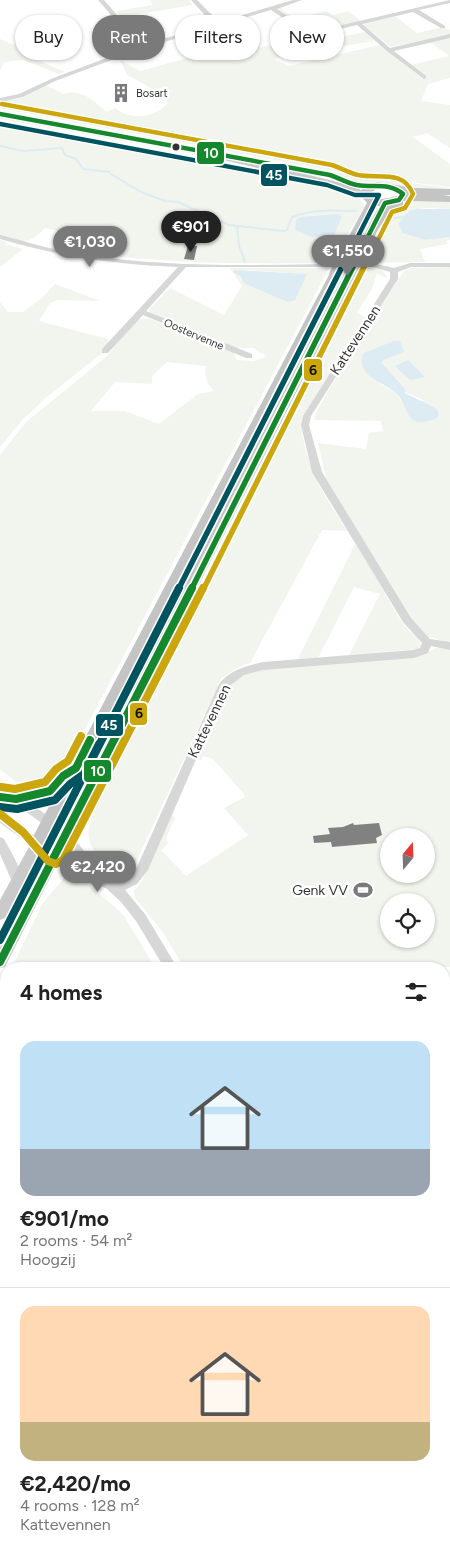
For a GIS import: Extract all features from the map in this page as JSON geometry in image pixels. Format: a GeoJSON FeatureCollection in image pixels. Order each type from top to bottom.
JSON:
{"type":"FeatureCollection","features":[{"type":"Feature","properties":{"kind":"highway"},"geometry":{"type":"LineString","coordinates":[[39,841],[335,275],[370,194],[387,185],[401,193],[450,199]]}},
{"type":"Feature","properties":{"kind":"highway"},"geometry":{"type":"LineString","coordinates":[[401,193],[450,192]]}},
{"type":"Feature","properties":{"kind":"highway"},"geometry":{"type":"LineString","coordinates":[[370,194],[385,203],[396,201],[401,193]]}},
{"type":"Feature","properties":{"kind":"highway"},"geometry":{"type":"LineString","coordinates":[[377,220],[385,211],[396,204],[431,198]]}},
{"type":"Feature","properties":{"kind":"highway"},"geometry":{"type":"LineString","coordinates":[[55,854],[213,548],[385,203]]}},
{"type":"Feature","properties":{"kind":"main road"},"geometry":{"type":"LineString","coordinates":[[0,114],[207,153],[370,194]]}},
{"type":"Feature","properties":{"kind":"main road"},"geometry":{"type":"LineString","coordinates":[[0,914],[39,841]]}},
{"type":"Feature","properties":{"kind":"main road"},"geometry":{"type":"LineString","coordinates":[[0,962],[55,854]]}},
{"type":"Feature","properties":{"kind":"street"},"geometry":{"type":"LineString","coordinates":[[101,0],[114,15]]}},
{"type":"Feature","properties":{"kind":"street"},"geometry":{"type":"LineString","coordinates":[[194,0],[208,15]]}},
{"type":"Feature","properties":{"kind":"street"},"geometry":{"type":"LineString","coordinates":[[248,15],[299,0]]}},
{"type":"Feature","properties":{"kind":"street"},"geometry":{"type":"LineString","coordinates":[[344,26],[450,1]]}},
{"type":"Feature","properties":{"kind":"street"},"geometry":{"type":"LineString","coordinates":[[272,8],[283,15]]}},
{"type":"Feature","properties":{"kind":"street"},"geometry":{"type":"LineString","coordinates":[[415,10],[442,27]]}},
{"type":"Feature","properties":{"kind":"street"},"geometry":{"type":"LineString","coordinates":[[358,23],[424,77]]}},
{"type":"Feature","properties":{"kind":"street"},"geometry":{"type":"LineString","coordinates":[[389,50],[450,36]]}},
{"type":"Feature","properties":{"kind":"street"},"geometry":{"type":"LineString","coordinates":[[0,100],[29,92],[53,80],[107,60]]}},
{"type":"Feature","properties":{"kind":"street"},"geometry":{"type":"LineString","coordinates":[[0,237],[46,250],[105,259],[184,265],[379,265],[394,271],[410,265],[450,265]]}},
{"type":"Feature","properties":{"kind":"street"},"geometry":{"type":"LineString","coordinates":[[105,351],[184,265]]}},
{"type":"Feature","properties":{"kind":"street","name":"Kattevennen"},"geometry":{"type":"LineString","coordinates":[[117,889],[133,881],[142,870],[223,686],[231,677],[249,668],[263,666],[414,654],[424,650],[427,642],[407,620],[317,472],[305,425],[307,416],[394,279],[394,271]]}},
{"type":"Feature","properties":{"kind":"street","name":"Oostervenne"},"geometry":{"type":"LineString","coordinates":[[140,311],[248,356]]}},
{"type":"Feature","properties":{"kind":"street"},"geometry":{"type":"LineString","coordinates":[[427,642],[450,646]]}},
{"type":"Feature","properties":{"kind":"street"},"geometry":{"type":"LineString","coordinates":[[16,799],[50,791],[63,776],[76,768]]}},
{"type":"Feature","properties":{"kind":"street"},"geometry":{"type":"LineString","coordinates":[[0,787],[65,834],[94,874]]}},
{"type":"Feature","properties":{"kind":"street"},"geometry":{"type":"LineString","coordinates":[[0,817],[39,841],[55,854],[94,874],[117,889],[167,962]]}},
{"type":"Feature","properties":{"kind":"street"},"geometry":{"type":"LineString","coordinates":[[3,848],[15,872],[17,881]]}},
{"type":"Feature","properties":{"kind":"shaded area"},"geometry":{"type":"Polygon","coordinates":[[[150,0],[189,0],[193,5],[133,15],[119,15],[116,11],[153,5],[150,0]]]}},
{"type":"Feature","properties":{"kind":"shaded area"},"geometry":{"type":"Polygon","coordinates":[[[279,7],[290,15],[286,15],[279,10],[279,7]]]}},
{"type":"Feature","properties":{"kind":"shaded area"},"geometry":{"type":"Polygon","coordinates":[[[326,11],[333,15],[310,15],[326,11]]]}},
{"type":"Feature","properties":{"kind":"shaded area"},"geometry":{"type":"Polygon","coordinates":[[[348,11],[361,21],[344,25],[344,15],[333,15],[348,11]]]}},
{"type":"Feature","properties":{"kind":"shaded area"},"geometry":{"type":"Polygon","coordinates":[[[395,16],[417,33],[443,27],[450,30],[450,35],[391,47],[364,26],[363,23],[395,16]]]}},
{"type":"Feature","properties":{"kind":"shaded area"},"geometry":{"type":"Polygon","coordinates":[[[365,32],[374,41],[344,46],[344,36],[365,32]]]}},
{"type":"Feature","properties":{"kind":"shaded area"},"geometry":{"type":"Polygon","coordinates":[[[450,38],[450,78],[428,84],[421,101],[450,105],[450,148],[427,133],[413,137],[450,164],[450,187],[359,176],[0,108],[0,101],[22,98],[46,85],[63,94],[75,93],[86,96],[107,112],[115,108],[128,115],[150,115],[168,103],[146,85],[127,75],[120,60],[140,71],[180,60],[260,60],[260,47],[269,45],[270,60],[277,60],[288,66],[314,60],[344,60],[344,53],[380,45],[422,78],[426,77],[411,65],[449,56],[430,42],[450,38]]]}},
{"type":"Feature","properties":{"kind":"shaded area"},"geometry":{"type":"Polygon","coordinates":[[[0,39],[13,45],[15,44],[15,60],[23,60],[4,62],[0,71],[0,39]]]}},
{"type":"Feature","properties":{"kind":"shaded area"},"geometry":{"type":"Polygon","coordinates":[[[23,60],[37,60],[65,72],[59,74],[23,60]]]}},
{"type":"Feature","properties":{"kind":"shaded area"},"geometry":{"type":"Polygon","coordinates":[[[0,110],[174,142],[167,144],[0,110]]]}},
{"type":"Feature","properties":{"kind":"shaded area"},"geometry":{"type":"Polygon","coordinates":[[[0,116],[164,147],[189,153],[0,119],[0,116]]]}},
{"type":"Feature","properties":{"kind":"shaded area"},"geometry":{"type":"Polygon","coordinates":[[[0,124],[167,156],[187,158],[183,159],[186,161],[190,160],[189,158],[256,173],[275,172],[351,190],[357,194],[365,207],[330,263],[167,261],[102,255],[69,250],[80,236],[45,228],[34,238],[20,241],[0,235],[0,124]]]}},
{"type":"Feature","properties":{"kind":"shaded area"},"geometry":{"type":"Polygon","coordinates":[[[189,145],[361,177],[450,188],[450,190],[403,188],[381,182],[360,184],[332,175],[189,145]]]}},
{"type":"Feature","properties":{"kind":"shaded area"},"geometry":{"type":"Polygon","coordinates":[[[413,202],[450,202],[450,209],[421,208],[410,213],[398,223],[402,233],[426,240],[450,237],[450,240],[446,241],[448,244],[420,249],[425,262],[366,263],[370,255],[369,251],[384,220],[395,209],[413,202]]]}},
{"type":"Feature","properties":{"kind":"shaded area"},"geometry":{"type":"Polygon","coordinates":[[[374,207],[379,208],[365,236],[88,778],[84,777],[102,741],[106,724],[374,207]]]}},
{"type":"Feature","properties":{"kind":"shaded area"},"geometry":{"type":"Polygon","coordinates":[[[417,209],[450,209],[450,237],[426,240],[402,233],[398,223],[409,211],[417,209]]]}},
{"type":"Feature","properties":{"kind":"shaded area"},"geometry":{"type":"Polygon","coordinates":[[[337,214],[342,216],[334,236],[312,237],[295,230],[296,220],[301,217],[337,214]]]}},
{"type":"Feature","properties":{"kind":"shaded area"},"geometry":{"type":"Polygon","coordinates":[[[0,240],[7,242],[5,244],[23,249],[0,267],[0,240]]]}},
{"type":"Feature","properties":{"kind":"shaded area"},"geometry":{"type":"Polygon","coordinates":[[[450,267],[450,644],[427,636],[411,620],[326,478],[318,443],[366,449],[369,433],[383,431],[381,421],[314,420],[317,410],[356,344],[404,271],[412,268],[450,267]],[[364,353],[380,384],[397,394],[401,401],[425,401],[405,392],[405,389],[382,363],[383,360],[364,353]]]}},
{"type":"Feature","properties":{"kind":"shaded area"},"geometry":{"type":"Polygon","coordinates":[[[230,268],[329,268],[58,780],[38,792],[21,785],[0,770],[0,455],[26,422],[106,357],[137,319],[150,319],[233,352],[237,360],[253,361],[264,358],[265,355],[253,348],[234,348],[151,314],[149,309],[170,288],[224,315],[242,286],[230,268]],[[248,270],[240,276],[245,284],[267,293],[306,274],[248,270]],[[167,362],[152,376],[152,384],[115,382],[91,411],[125,411],[159,424],[198,394],[214,391],[207,380],[206,366],[167,362]]]}},
{"type":"Feature","properties":{"kind":"shaded area"},"geometry":{"type":"Polygon","coordinates":[[[363,268],[381,270],[386,274],[387,278],[377,274],[371,291],[357,312],[365,318],[301,421],[306,451],[316,479],[347,531],[322,530],[250,663],[235,669],[221,679],[134,866],[125,874],[115,875],[91,846],[88,832],[96,802],[363,268]]]}},
{"type":"Feature","properties":{"kind":"shaded area"},"geometry":{"type":"Polygon","coordinates":[[[234,270],[307,274],[295,300],[288,302],[245,284],[240,276],[233,272],[234,270]]]}},
{"type":"Feature","properties":{"kind":"shaded area"},"geometry":{"type":"Polygon","coordinates":[[[55,284],[100,301],[58,300],[50,303],[39,321],[108,339],[109,344],[101,354],[48,396],[22,420],[0,447],[0,302],[8,312],[23,312],[42,298],[55,284]]]}},
{"type":"Feature","properties":{"kind":"shaded area"},"geometry":{"type":"Polygon","coordinates":[[[394,341],[400,341],[404,352],[383,360],[382,363],[405,389],[405,393],[437,409],[439,414],[437,418],[426,422],[414,421],[397,394],[371,377],[363,367],[364,353],[394,341]]]}},
{"type":"Feature","properties":{"kind":"shaded area"},"geometry":{"type":"Polygon","coordinates":[[[408,360],[425,377],[410,380],[395,366],[408,360]]]}},
{"type":"Feature","properties":{"kind":"shaded area"},"geometry":{"type":"Polygon","coordinates":[[[355,544],[406,628],[419,640],[421,646],[417,649],[349,655],[380,594],[354,587],[318,658],[298,659],[355,544]]]}},
{"type":"Feature","properties":{"kind":"shaded area"},"geometry":{"type":"Polygon","coordinates":[[[439,647],[450,649],[450,962],[181,962],[162,931],[135,898],[134,891],[143,879],[170,816],[172,815],[175,818],[166,838],[168,844],[161,850],[186,876],[248,835],[224,808],[245,797],[244,794],[213,759],[203,756],[201,761],[196,757],[219,703],[231,684],[238,677],[250,672],[296,665],[422,655],[439,647]]]}},
{"type":"Feature","properties":{"kind":"shaded area"},"geometry":{"type":"Polygon","coordinates":[[[65,877],[75,877],[84,881],[124,916],[152,962],[14,962],[43,903],[65,877]]]}},
{"type":"Feature","properties":{"kind":"building"},"geometry":{"type":"Polygon","coordinates":[[[188,246],[197,246],[194,260],[184,259],[188,246]]]}},
{"type":"Feature","properties":{"kind":"building","name":"Genk VV"},"geometry":{"type":"Polygon","coordinates":[[[353,823],[354,825],[379,823],[380,836],[376,838],[377,843],[332,847],[331,842],[314,843],[313,836],[330,834],[328,828],[343,827],[353,823]]]}},
{"type":"Feature","properties":{"kind":"waterway"},"geometry":{"type":"LineString","coordinates":[[0,146],[24,151],[62,148],[65,155],[76,159],[83,169],[110,172]]}},
{"type":"Feature","properties":{"kind":"waterway"},"geometry":{"type":"LineString","coordinates":[[111,174],[141,192],[165,201],[178,202],[229,225],[284,231],[287,230],[292,217],[300,214],[340,210],[356,211]]}},
{"type":"Feature","properties":{"kind":"waterway"},"geometry":{"type":"LineString","coordinates":[[391,218],[407,217]]}},
{"type":"Feature","properties":{"kind":"waterway"},"geometry":{"type":"LineString","coordinates":[[237,226],[239,246],[244,258]]}},
{"type":"Feature","properties":{"kind":"waterway"},"geometry":{"type":"LineString","coordinates":[[243,257],[245,262]]}},
{"type":"Feature","properties":{"kind":"transit line","name":"6"},"geometry":{"type":"LineString","coordinates":[[0,814],[23,832],[48,861],[56,864],[63,860],[222,552],[392,212],[405,208],[413,194],[410,186],[405,181],[390,176],[358,175],[332,165],[2,104]]}},
{"type":"Feature","properties":{"kind":"transit line","name":"10"},"geometry":{"type":"LineString","coordinates":[[0,114],[330,175],[357,185],[393,187],[403,194],[399,200],[385,203],[213,547],[0,962]]}},
{"type":"Feature","properties":{"kind":"transit line","name":"45"},"geometry":{"type":"LineString","coordinates":[[0,124],[327,185],[355,195],[379,195],[0,940]]}},
{"type":"Feature","properties":{"kind":"transit line","name":"6"},"geometry":{"type":"LineString","coordinates":[[1,787],[15,789],[45,782],[56,769],[68,761],[81,736]]}},
{"type":"Feature","properties":{"kind":"transit line","name":"10"},"geometry":{"type":"LineString","coordinates":[[0,797],[16,799],[50,791],[63,776],[76,768],[90,740]]}},
{"type":"Feature","properties":{"kind":"transit line","name":"45"},"geometry":{"type":"LineString","coordinates":[[0,807],[17,809],[55,800],[70,784],[84,774],[99,744]]}},
{"type":"Feature","properties":{"kind":"place","name":"Bosart"},"geometry":{"type":"Point","coordinates":[121,93]}},
{"type":"Feature","properties":{"kind":"place","name":"Genk VV"},"geometry":{"type":"Point","coordinates":[363,890]}}]}
